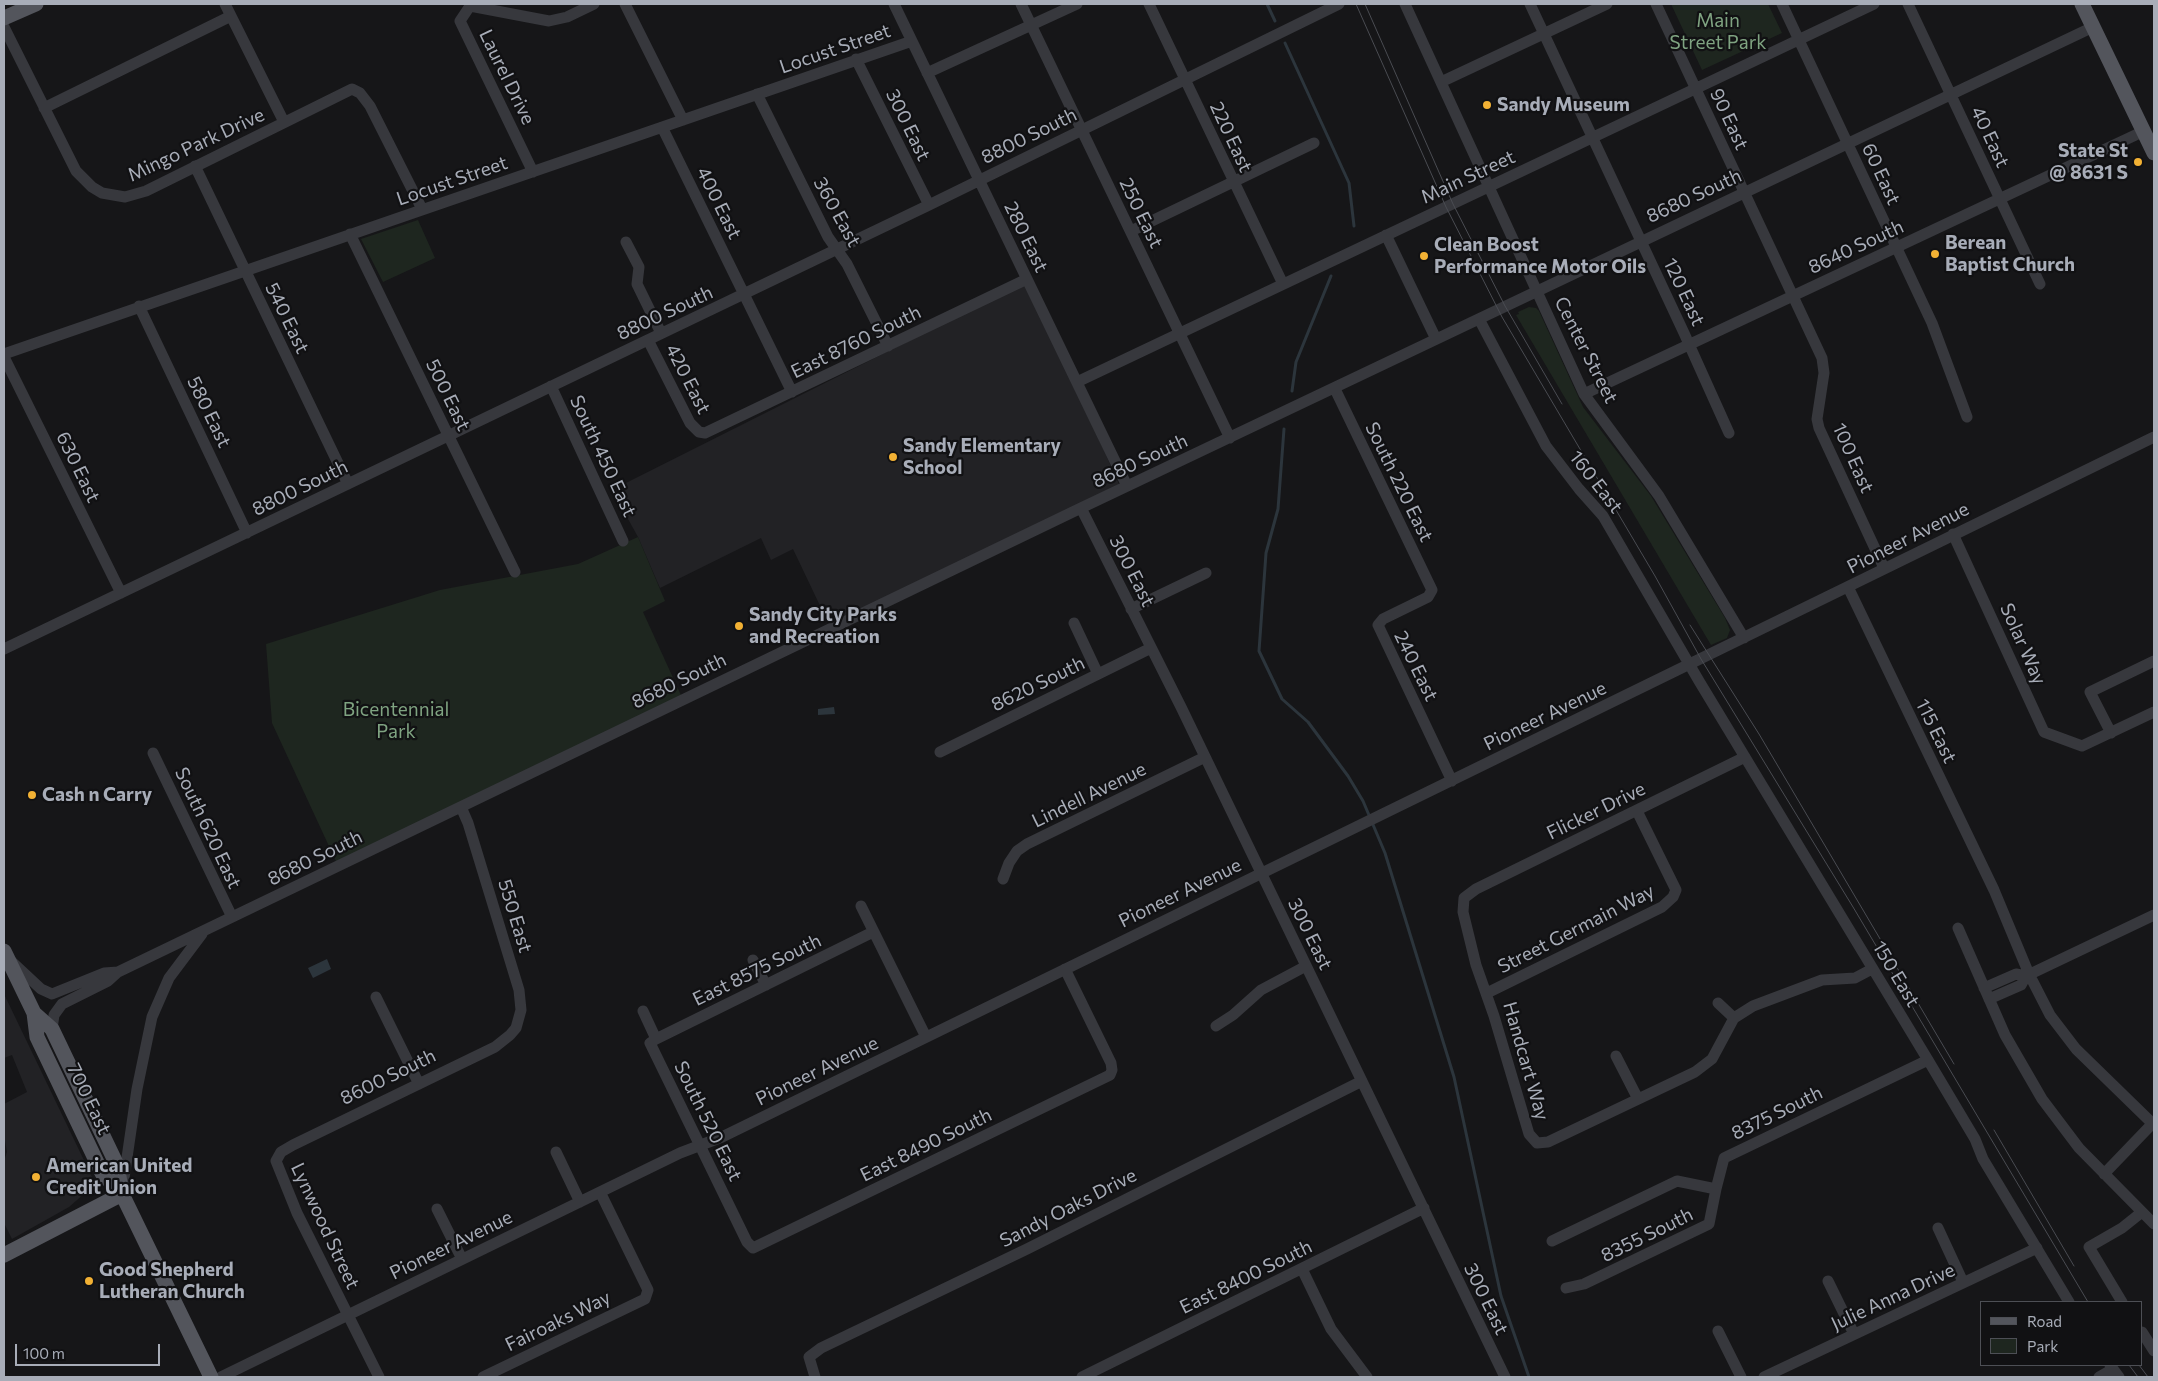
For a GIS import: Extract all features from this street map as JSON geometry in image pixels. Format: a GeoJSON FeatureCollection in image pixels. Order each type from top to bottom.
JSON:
{"type":"FeatureCollection","features":[{"type":"Feature","properties":{"kind":"main road"},"geometry":{"type":"LineString","coordinates":[[4,18],[36,4]]}},
{"type":"Feature","properties":{"kind":"main road"},"geometry":{"type":"LineString","coordinates":[[2082,4],[2154,153]]}},
{"type":"Feature","properties":{"kind":"main road","name":"700 East"},"geometry":{"type":"LineString","coordinates":[[5,954],[34,1013],[37,1037],[102,1174],[122,1194]]}},
{"type":"Feature","properties":{"kind":"main road","name":"700 East"},"geometry":{"type":"LineString","coordinates":[[34,1013],[52,1029],[117,1165],[122,1194],[211,1377]]}},
{"type":"Feature","properties":{"kind":"main road"},"geometry":{"type":"LineString","coordinates":[[4,1255],[122,1194]]}},
{"type":"Feature","properties":{"kind":"street"},"geometry":{"type":"LineString","coordinates":[[225,4],[284,122]]}},
{"type":"Feature","properties":{"kind":"street","name":"Laurel Drive"},"geometry":{"type":"LineString","coordinates":[[533,172],[460,21],[470,6],[549,21],[567,17],[594,4]]}},
{"type":"Feature","properties":{"kind":"street"},"geometry":{"type":"LineString","coordinates":[[626,4],[683,120]]}},
{"type":"Feature","properties":{"kind":"street","name":"280 East"},"geometry":{"type":"LineString","coordinates":[[894,4],[1127,486]]}},
{"type":"Feature","properties":{"kind":"street","name":"250 East"},"geometry":{"type":"LineString","coordinates":[[1021,4],[1230,438]]}},
{"type":"Feature","properties":{"kind":"street"},"geometry":{"type":"LineString","coordinates":[[927,73],[1077,4]]}},
{"type":"Feature","properties":{"kind":"street","name":"220 East"},"geometry":{"type":"LineString","coordinates":[[1149,4],[1283,284]]}},
{"type":"Feature","properties":{"kind":"street","name":"8800 South"},"geometry":{"type":"LineString","coordinates":[[4,649],[836,250],[1339,4]]}},
{"type":"Feature","properties":{"kind":"street","name":"Center Street"},"geometry":{"type":"LineString","coordinates":[[1405,4],[1584,394],[1658,496],[1744,638]]}},
{"type":"Feature","properties":{"kind":"street","name":"120 East"},"geometry":{"type":"LineString","coordinates":[[1530,4],[1690,344],[1692,355],[1728,433]]}},
{"type":"Feature","properties":{"kind":"street"},"geometry":{"type":"LineString","coordinates":[[1441,82],[1606,4]]}},
{"type":"Feature","properties":{"kind":"street","name":"90 East"},"geometry":{"type":"LineString","coordinates":[[1656,4],[1822,358]]}},
{"type":"Feature","properties":{"kind":"street","name":"60 East"},"geometry":{"type":"LineString","coordinates":[[1782,4],[1932,323],[1967,416]]}},
{"type":"Feature","properties":{"kind":"street","name":"Main Street"},"geometry":{"type":"LineString","coordinates":[[1077,382],[1874,4]]}},
{"type":"Feature","properties":{"kind":"street","name":"40 East"},"geometry":{"type":"LineString","coordinates":[[1908,4],[2040,284]]}},
{"type":"Feature","properties":{"kind":"street"},"geometry":{"type":"LineString","coordinates":[[44,108],[231,16]]}},
{"type":"Feature","properties":{"kind":"street","name":"8680 South"},"geometry":{"type":"LineString","coordinates":[[118,972],[1081,508],[1335,389],[1479,318],[2093,27]]}},
{"type":"Feature","properties":{"kind":"street","name":"Mingo Park Drive"},"geometry":{"type":"LineString","coordinates":[[4,28],[76,171],[92,187],[102,193],[125,197],[136,195],[352,89],[360,93],[374,113],[422,209]]}},
{"type":"Feature","properties":{"kind":"street","name":"Locust Street"},"geometry":{"type":"LineString","coordinates":[[4,355],[139,306],[912,40]]}},
{"type":"Feature","properties":{"kind":"street","name":"300 East"},"geometry":{"type":"LineString","coordinates":[[856,59],[929,205]]}},
{"type":"Feature","properties":{"kind":"street","name":"360 East"},"geometry":{"type":"LineString","coordinates":[[757,94],[836,250],[847,264],[888,346]]}},
{"type":"Feature","properties":{"kind":"street","name":"400 East"},"geometry":{"type":"LineString","coordinates":[[662,127],[792,392]]}},
{"type":"Feature","properties":{"kind":"street","name":"8640 South"},"geometry":{"type":"LineString","coordinates":[[1584,394],[2144,131]]}},
{"type":"Feature","properties":{"kind":"street"},"geometry":{"type":"LineString","coordinates":[[1131,231],[1314,143]]}},
{"type":"Feature","properties":{"kind":"street","name":"540 East"},"geometry":{"type":"LineString","coordinates":[[195,166],[348,484]]}},
{"type":"Feature","properties":{"kind":"street","name":"500 East"},"geometry":{"type":"LineString","coordinates":[[350,234],[515,572]]}},
{"type":"Feature","properties":{"kind":"street"},"geometry":{"type":"LineString","coordinates":[[1386,235],[1436,339]]}},
{"type":"Feature","properties":{"kind":"street"},"geometry":{"type":"LineString","coordinates":[[626,242],[638,267],[637,284],[662,334]]}},
{"type":"Feature","properties":{"kind":"street","name":"East 8760 South"},"geometry":{"type":"LineString","coordinates":[[700,432],[712,431],[1027,279]]}},
{"type":"Feature","properties":{"kind":"street","name":"580 East"},"geometry":{"type":"LineString","coordinates":[[139,306],[247,533]]}},
{"type":"Feature","properties":{"kind":"street","name":"160 East"},"geometry":{"type":"LineString","coordinates":[[1479,318],[1546,446],[1604,516],[1690,664]]}},
{"type":"Feature","properties":{"kind":"street","name":"420 East"},"geometry":{"type":"LineString","coordinates":[[648,340],[690,423],[700,432]]}},
{"type":"Feature","properties":{"kind":"street","name":"630 East"},"geometry":{"type":"LineString","coordinates":[[4,355],[121,594]]}},
{"type":"Feature","properties":{"kind":"street","name":"100 East"},"geometry":{"type":"LineString","coordinates":[[1822,358],[1824,373],[1817,419],[1819,428],[1884,568]]}},
{"type":"Feature","properties":{"kind":"street","name":"South 450 East"},"geometry":{"type":"LineString","coordinates":[[551,386],[623,541]]}},
{"type":"Feature","properties":{"kind":"street","name":"South 220 East"},"geometry":{"type":"LineString","coordinates":[[1335,389],[1432,590]]}},
{"type":"Feature","properties":{"kind":"street","name":"Pioneer Avenue"},"geometry":{"type":"LineString","coordinates":[[220,1377],[600,1192],[700,1145],[722,1137],[2154,437]]}},
{"type":"Feature","properties":{"kind":"street","name":"300 East"},"geometry":{"type":"LineString","coordinates":[[1081,508],[1262,872],[1505,1377]]}},
{"type":"Feature","properties":{"kind":"street","name":"Solar Way"},"geometry":{"type":"LineString","coordinates":[[1953,534],[2044,732],[2082,746],[2110,733]]}},
{"type":"Feature","properties":{"kind":"street"},"geometry":{"type":"LineString","coordinates":[[1131,609],[1206,574]]}},
{"type":"Feature","properties":{"kind":"street","name":"115 East"},"geometry":{"type":"LineString","coordinates":[[1848,587],[1994,890],[2027,975],[2062,1032],[2153,1124]]}},
{"type":"Feature","properties":{"kind":"street","name":"240 East"},"geometry":{"type":"LineString","coordinates":[[1432,590],[1428,597],[1383,619],[1378,625],[1452,781]]}},
{"type":"Feature","properties":{"kind":"street"},"geometry":{"type":"LineString","coordinates":[[1074,623],[1098,674]]}},
{"type":"Feature","properties":{"kind":"street","name":"8620 South"},"geometry":{"type":"LineString","coordinates":[[940,752],[1151,648]]}},
{"type":"Feature","properties":{"kind":"street"},"geometry":{"type":"LineString","coordinates":[[2154,660],[2090,692],[2110,733],[2154,712]]}},
{"type":"Feature","properties":{"kind":"street","name":"150 East"},"geometry":{"type":"LineString","coordinates":[[1690,664],[1928,1060],[1975,1140],[1983,1158],[2068,1301]]}},
{"type":"Feature","properties":{"kind":"street","name":"South 620 East"},"geometry":{"type":"LineString","coordinates":[[153,753],[232,917]]}},
{"type":"Feature","properties":{"kind":"street","name":"Lindell Avenue"},"geometry":{"type":"LineString","coordinates":[[1003,879],[1009,863],[1017,851],[1027,844],[1205,757]]}},
{"type":"Feature","properties":{"kind":"street","name":"Flicker Drive"},"geometry":{"type":"LineString","coordinates":[[1464,898],[1476,889],[1745,758]]}},
{"type":"Feature","properties":{"kind":"street","name":"550 East"},"geometry":{"type":"LineString","coordinates":[[461,807],[468,822],[521,1000],[519,1019],[510,1035]]}},
{"type":"Feature","properties":{"kind":"street","name":"Street Germain Way"},"geometry":{"type":"LineString","coordinates":[[1487,993],[1662,908],[1674,897],[1676,890],[1637,811]]}},
{"type":"Feature","properties":{"kind":"street","name":"Handcart Way"},"geometry":{"type":"LineString","coordinates":[[1464,898],[1463,912],[1476,965],[1487,993],[1526,1128],[1537,1143],[1542,1144],[1554,1140],[1704,1066],[1718,1049],[1734,1018]]}},
{"type":"Feature","properties":{"kind":"street"},"geometry":{"type":"LineString","coordinates":[[861,906],[926,1037]]}},
{"type":"Feature","properties":{"kind":"street"},"geometry":{"type":"LineString","coordinates":[[1984,988],[2016,974],[2027,975],[2154,915]]}},
{"type":"Feature","properties":{"kind":"street"},"geometry":{"type":"LineString","coordinates":[[1958,928],[2009,1042],[2042,1100],[2064,1131],[2154,1224]]}},
{"type":"Feature","properties":{"kind":"street"},"geometry":{"type":"LineString","coordinates":[[122,1194],[137,1089],[152,1018],[169,978],[204,932]]}},
{"type":"Feature","properties":{"kind":"street","name":"East 8575 South"},"geometry":{"type":"LineString","coordinates":[[656,1039],[873,932]]}},
{"type":"Feature","properties":{"kind":"street"},"geometry":{"type":"LineString","coordinates":[[5,954],[41,989],[52,994],[104,973],[118,972]]}},
{"type":"Feature","properties":{"kind":"street"},"geometry":{"type":"LineString","coordinates":[[753,960],[766,985]]}},
{"type":"Feature","properties":{"kind":"street"},"geometry":{"type":"LineString","coordinates":[[1216,1026],[1233,1015],[1261,990],[1306,966]]}},
{"type":"Feature","properties":{"kind":"street","name":"East 8490 South"},"geometry":{"type":"LineString","coordinates":[[753,1248],[1110,1075],[1112,1070],[1111,1064],[1065,969]]}},
{"type":"Feature","properties":{"kind":"street"},"geometry":{"type":"LineString","coordinates":[[1718,1003],[1734,1018],[1753,1006],[1822,980],[1855,978],[1872,969]]}},
{"type":"Feature","properties":{"kind":"street"},"geometry":{"type":"LineString","coordinates":[[52,1029],[54,1015],[62,1004],[108,981],[118,972]]}},
{"type":"Feature","properties":{"kind":"street"},"geometry":{"type":"LineString","coordinates":[[1989,999],[2021,985],[2027,975]]}},
{"type":"Feature","properties":{"kind":"street"},"geometry":{"type":"LineString","coordinates":[[376,997],[419,1084]]}},
{"type":"Feature","properties":{"kind":"street","name":"South 520 East"},"geometry":{"type":"LineString","coordinates":[[643,1011],[656,1039],[650,1042],[747,1242],[753,1248]]}},
{"type":"Feature","properties":{"kind":"street","name":"8600 South"},"geometry":{"type":"LineString","coordinates":[[281,1152],[495,1047],[510,1035]]}},
{"type":"Feature","properties":{"kind":"street"},"geometry":{"type":"LineString","coordinates":[[1616,1056],[1638,1099]]}},
{"type":"Feature","properties":{"kind":"street","name":"8375 South"},"geometry":{"type":"LineString","coordinates":[[1716,1189],[1724,1158],[1928,1060]]}},
{"type":"Feature","properties":{"kind":"street","name":"Sandy Oaks Drive"},"geometry":{"type":"LineString","coordinates":[[815,1377],[809,1357],[821,1348],[1027,1249],[1362,1082]]}},
{"type":"Feature","properties":{"kind":"street"},"geometry":{"type":"LineString","coordinates":[[2104,1174],[2153,1124]]}},
{"type":"Feature","properties":{"kind":"street","name":"Lynwood Street"},"geometry":{"type":"LineString","coordinates":[[281,1152],[276,1161],[278,1171],[348,1315]]}},
{"type":"Feature","properties":{"kind":"street"},"geometry":{"type":"LineString","coordinates":[[556,1152],[580,1202]]}},
{"type":"Feature","properties":{"kind":"street"},"geometry":{"type":"LineString","coordinates":[[1552,1241],[1677,1181],[1716,1189]]}},
{"type":"Feature","properties":{"kind":"street","name":"8355 South"},"geometry":{"type":"LineString","coordinates":[[1566,1288],[1584,1284],[1709,1224],[1716,1189]]}},
{"type":"Feature","properties":{"kind":"street","name":"Fairoaks Way"},"geometry":{"type":"LineString","coordinates":[[483,1377],[638,1302],[647,1295],[644,1282],[600,1192]]}},
{"type":"Feature","properties":{"kind":"street","name":"East 8400 South"},"geometry":{"type":"LineString","coordinates":[[1082,1377],[1424,1208]]}},
{"type":"Feature","properties":{"kind":"street"},"geometry":{"type":"LineString","coordinates":[[437,1209],[462,1260]]}},
{"type":"Feature","properties":{"kind":"street"},"geometry":{"type":"LineString","coordinates":[[2121,1301],[2089,1247],[2122,1228],[2142,1212]]}},
{"type":"Feature","properties":{"kind":"street"},"geometry":{"type":"LineString","coordinates":[[1938,1228],[1964,1282]]}},
{"type":"Feature","properties":{"kind":"street","name":"Julie Anna Drive"},"geometry":{"type":"LineString","coordinates":[[1764,1377],[2037,1248]]}},
{"type":"Feature","properties":{"kind":"street"},"geometry":{"type":"LineString","coordinates":[[1302,1269],[1331,1329],[1366,1377]]}},
{"type":"Feature","properties":{"kind":"street"},"geometry":{"type":"LineString","coordinates":[[1828,1281],[1854,1334]]}},
{"type":"Feature","properties":{"kind":"street"},"geometry":{"type":"LineString","coordinates":[[348,1315],[379,1377]]}},
{"type":"Feature","properties":{"kind":"street"},"geometry":{"type":"LineString","coordinates":[[1718,1331],[1741,1377]]}},
{"type":"Feature","properties":{"kind":"street"},"geometry":{"type":"LineString","coordinates":[[2143,1334],[2154,1351]]}},
{"type":"Feature","properties":{"kind":"street"},"geometry":{"type":"LineString","coordinates":[[2099,1377],[2114,1370]]}},
{"type":"Feature","properties":{"kind":"shaded area","name":"Sandy Elementary School"},"geometry":{"type":"Polygon","coordinates":[[[1028,281],[1123,493],[833,633],[793,549],[771,560],[761,538],[660,588],[638,537],[612,490],[1028,281]]]}},
{"type":"Feature","properties":{"kind":"shaded area"},"geometry":{"type":"Polygon","coordinates":[[[834,707],[835,714],[818,715],[818,709],[834,707]]]}},
{"type":"Feature","properties":{"kind":"shaded area"},"geometry":{"type":"Polygon","coordinates":[[[327,959],[331,969],[313,978],[308,968],[327,959]]]}},
{"type":"Feature","properties":{"kind":"shaded area"},"geometry":{"type":"Polygon","coordinates":[[[4,994],[92,1177],[85,1193],[69,1207],[12,1239],[4,1223],[4,1161],[7,1152],[4,1136],[4,1104],[27,1092],[12,1055],[4,1058],[4,994]]]}},
{"type":"Feature","properties":{"kind":"green space","name":"Main Street Park"},"geometry":{"type":"Polygon","coordinates":[[[1671,4],[1768,4],[1782,33],[1702,70],[1671,4]]]}},
{"type":"Feature","properties":{"kind":"green space"},"geometry":{"type":"Polygon","coordinates":[[[418,220],[435,258],[383,282],[361,239],[418,220]]]}},
{"type":"Feature","properties":{"kind":"green space"},"geometry":{"type":"Polygon","coordinates":[[[1529,307],[1536,308],[1539,311],[1583,407],[1651,496],[1725,618],[1730,630],[1727,638],[1711,645],[1516,315],[1519,314],[1518,312],[1529,307]]]}},
{"type":"Feature","properties":{"kind":"green space","name":"Bicentennial Park"},"geometry":{"type":"Polygon","coordinates":[[[638,537],[665,601],[643,612],[685,704],[340,870],[272,723],[266,644],[440,590],[578,564],[638,537]]]}},
{"type":"Feature","properties":{"kind":"waterway"},"geometry":{"type":"LineString","coordinates":[[1267,4],[1275,21]]}},
{"type":"Feature","properties":{"kind":"waterway"},"geometry":{"type":"LineString","coordinates":[[1285,43],[1349,183],[1354,226]]}},
{"type":"Feature","properties":{"kind":"waterway"},"geometry":{"type":"LineString","coordinates":[[1292,391],[1296,362],[1331,276]]}},
{"type":"Feature","properties":{"kind":"waterway"},"geometry":{"type":"LineString","coordinates":[[1284,429],[1278,509],[1266,553],[1259,651],[1282,699],[1308,722],[1348,776],[1363,801],[1385,853],[1454,1077],[1501,1296],[1529,1377]]}},
{"type":"Feature","properties":{"kind":"tram line"},"geometry":{"type":"LineString","coordinates":[[1356,4],[1446,207],[1502,317],[1655,576],[1701,659],[1853,907],[2087,1301]]}},
{"type":"Feature","properties":{"kind":"tram line"},"geometry":{"type":"LineString","coordinates":[[1365,4],[1453,204],[1505,306],[1562,404]]}},
{"type":"Feature","properties":{"kind":"tram line"},"geometry":{"type":"LineString","coordinates":[[1690,625],[1759,734],[1954,1064]]}},
{"type":"Feature","properties":{"kind":"tram line"},"geometry":{"type":"LineString","coordinates":[[1994,1130],[2074,1266]]}},
{"type":"Feature","properties":{"kind":"tram line"},"geometry":{"type":"LineString","coordinates":[[2130,1366],[2138,1377]]}},
{"type":"Feature","properties":{"kind":"tram line"},"geometry":{"type":"LineString","coordinates":[[2140,1366],[2148,1377]]}},
{"type":"Feature","properties":{"kind":"place","name":"Sandy Museum"},"geometry":{"type":"Point","coordinates":[1487,105]}},
{"type":"Feature","properties":{"kind":"place","name":"State St @ 8631 S"},"geometry":{"type":"Point","coordinates":[2138,162]}},
{"type":"Feature","properties":{"kind":"place","name":"Berean Baptist Church"},"geometry":{"type":"Point","coordinates":[1935,254]}},
{"type":"Feature","properties":{"kind":"place","name":"Clean Boost Performance Motor Oils"},"geometry":{"type":"Point","coordinates":[1424,256]}},
{"type":"Feature","properties":{"kind":"place","name":"Sandy Elementary School"},"geometry":{"type":"Point","coordinates":[893,457]}},
{"type":"Feature","properties":{"kind":"place","name":"Sandy City Parks and Recreation"},"geometry":{"type":"Point","coordinates":[739,626]}},
{"type":"Feature","properties":{"kind":"place","name":"Cash n Carry"},"geometry":{"type":"Point","coordinates":[32,795]}},
{"type":"Feature","properties":{"kind":"place","name":"American United Credit Union"},"geometry":{"type":"Point","coordinates":[36,1177]}},
{"type":"Feature","properties":{"kind":"place","name":"Good Shepherd Lutheran Church"},"geometry":{"type":"Point","coordinates":[89,1281]}}]}
